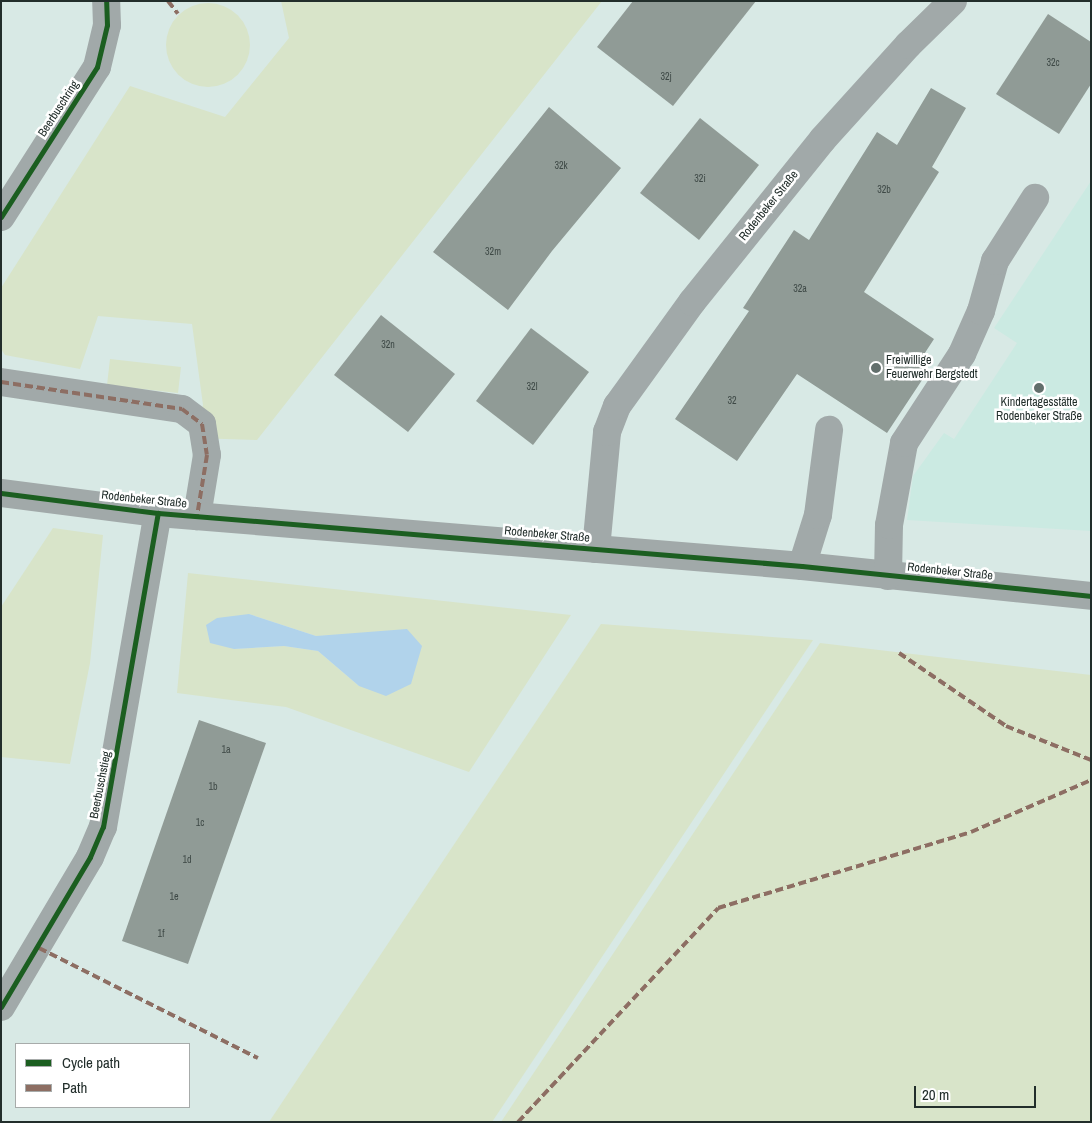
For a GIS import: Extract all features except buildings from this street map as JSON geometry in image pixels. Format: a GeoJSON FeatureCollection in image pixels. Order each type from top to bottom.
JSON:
{"type":"FeatureCollection","features":[{"type":"Feature","properties":{"kind":"street","name":"Beerbuschring"},"geometry":{"type":"LineString","coordinates":[[1,218],[97,66],[107,26],[106,1]]}},
{"type":"Feature","properties":{"kind":"street","name":"Rodenbeker Straße"},"geometry":{"type":"LineString","coordinates":[[596,549],[607,432],[617,406],[692,302],[823,139],[908,45],[953,1]]}},
{"type":"Feature","properties":{"kind":"street"},"geometry":{"type":"LineString","coordinates":[[888,576],[889,525],[904,443],[962,354],[981,311],[995,261],[1035,198]]}},
{"type":"Feature","properties":{"kind":"street"},"geometry":{"type":"LineString","coordinates":[[1,382],[182,409],[202,424],[207,455],[197,516]]}},
{"type":"Feature","properties":{"kind":"street"},"geometry":{"type":"LineString","coordinates":[[802,566],[818,515],[829,430]]}},
{"type":"Feature","properties":{"kind":"street","name":"Rodenbeker Straße"},"geometry":{"type":"LineString","coordinates":[[1,493],[158,513],[802,566],[1091,596]]}},
{"type":"Feature","properties":{"kind":"street","name":"Beerbuschstieg"},"geometry":{"type":"LineString","coordinates":[[1,1006],[76,882],[102,827],[158,513]]}},
{"type":"Feature","properties":{"kind":"shaded area"},"geometry":{"type":"Polygon","coordinates":[[[281,1],[602,1],[257,440],[194,438],[203,405],[192,324],[98,316],[80,369],[5,355],[1,349],[1,288],[130,86],[225,117],[289,38],[281,1]]]}},
{"type":"Feature","properties":{"kind":"shaded area"},"geometry":{"type":"Polygon","coordinates":[[[208,3],[224,6],[238,15],[247,29],[250,45],[247,61],[238,75],[224,84],[208,87],[192,84],[178,75],[169,61],[166,45],[169,29],[178,15],[192,6],[208,3]]]}},
{"type":"Feature","properties":{"kind":"shaded area","name":"Kindertagesstätte Rodenbeker Straße"},"geometry":{"type":"Polygon","coordinates":[[[1091,181],[1091,531],[907,520],[913,476],[944,433],[954,439],[1017,343],[994,328],[1091,181]]]}},
{"type":"Feature","properties":{"kind":"shaded area"},"geometry":{"type":"Polygon","coordinates":[[[110,359],[181,367],[178,393],[107,385],[110,359]]]}},
{"type":"Feature","properties":{"kind":"shaded area"},"geometry":{"type":"Polygon","coordinates":[[[53,528],[103,535],[90,663],[70,764],[1,757],[1,607],[53,528]]]}},
{"type":"Feature","properties":{"kind":"shaded area"},"geometry":{"type":"Polygon","coordinates":[[[188,573],[571,615],[469,772],[286,707],[177,693],[188,573]],[[249,614],[234,649],[284,646],[318,651],[359,686],[350,635],[316,636],[249,614]]]}},
{"type":"Feature","properties":{"kind":"shaded area"},"geometry":{"type":"Polygon","coordinates":[[[601,624],[813,640],[492,1122],[269,1122],[601,624]]]}},
{"type":"Feature","properties":{"kind":"shaded area"},"geometry":{"type":"Polygon","coordinates":[[[820,643],[1091,675],[1091,1122],[501,1122],[820,643]]]}},
{"type":"Feature","properties":{"kind":"water"},"geometry":{"type":"Polygon","coordinates":[[[249,614],[316,636],[407,629],[422,646],[411,684],[386,696],[359,686],[318,651],[284,646],[234,649],[210,643],[206,625],[217,618],[249,614]]]}},
{"type":"Feature","properties":{"kind":"marked path"},"geometry":{"type":"LineString","coordinates":[[168,1],[178,14]]}},
{"type":"Feature","properties":{"kind":"marked path"},"geometry":{"type":"LineString","coordinates":[[1,382],[182,409],[202,424],[207,455],[197,516]]}},
{"type":"Feature","properties":{"kind":"marked path"},"geometry":{"type":"LineString","coordinates":[[899,653],[1006,726],[1091,760]]}},
{"type":"Feature","properties":{"kind":"marked path"},"geometry":{"type":"LineString","coordinates":[[518,1122],[718,908],[971,832],[1091,780]]}},
{"type":"Feature","properties":{"kind":"marked path"},"geometry":{"type":"LineString","coordinates":[[39,948],[258,1058]]}},
{"type":"Feature","properties":{"kind":"cycle path"},"geometry":{"type":"LineString","coordinates":[[1,217],[97,67],[107,25],[106,1]]}},
{"type":"Feature","properties":{"kind":"cycle path"},"geometry":{"type":"LineString","coordinates":[[1,493],[158,513],[802,566],[1091,596]]}},
{"type":"Feature","properties":{"kind":"cycle path"},"geometry":{"type":"LineString","coordinates":[[1,1007],[90,857],[103,827],[158,513]]}},
{"type":"Feature","properties":{"kind":"place","name":"Freiwillige Feuerwehr Bergstedt"},"geometry":{"type":"Point","coordinates":[876,368]}},
{"type":"Feature","properties":{"kind":"place","name":"Kindertagesstätte Rodenbeker Straße"},"geometry":{"type":"Point","coordinates":[1039,388]}}]}
